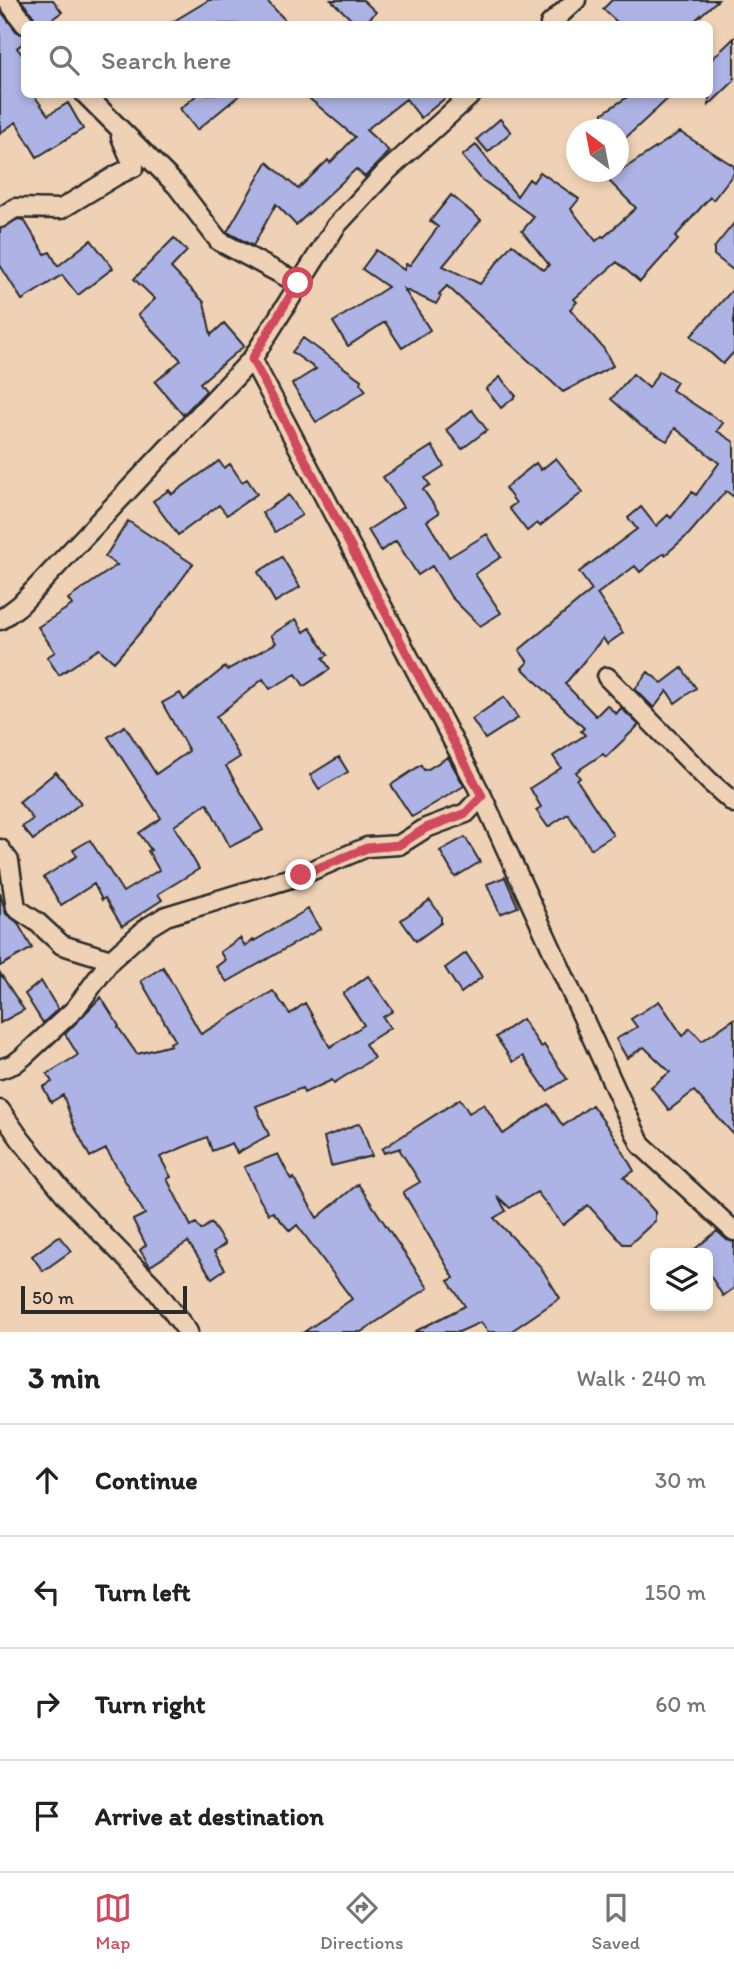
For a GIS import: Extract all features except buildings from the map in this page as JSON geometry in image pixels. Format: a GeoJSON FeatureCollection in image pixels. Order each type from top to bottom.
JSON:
{"type":"FeatureCollection","features":[{"type":"Feature","properties":{"kind":"street"},"geometry":{"type":"LineString","coordinates":[[8,0],[23,21]]}},
{"type":"Feature","properties":{"kind":"street"},"geometry":{"type":"LineString","coordinates":[[553,21],[576,0]]}},
{"type":"Feature","properties":{"kind":"street"},"geometry":{"type":"LineString","coordinates":[[89,98],[177,187],[219,241],[298,283]]}},
{"type":"Feature","properties":{"kind":"street"},"geometry":{"type":"LineString","coordinates":[[0,620],[20,605],[252,359],[336,226],[385,173],[468,98]]}},
{"type":"Feature","properties":{"kind":"street"},"geometry":{"type":"LineString","coordinates":[[0,218],[15,208],[61,209],[134,167],[117,129]]}},
{"type":"Feature","properties":{"kind":"street"},"geometry":{"type":"LineString","coordinates":[[252,359],[482,796],[641,1145],[734,1231]]}},
{"type":"Feature","properties":{"kind":"street"},"geometry":{"type":"LineString","coordinates":[[607,677],[734,803]]}},
{"type":"Feature","properties":{"kind":"street"},"geometry":{"type":"LineString","coordinates":[[0,1069],[23,1057],[75,1009],[111,960],[166,916],[301,875],[367,848],[399,845],[426,828],[466,813],[482,796]]}},
{"type":"Feature","properties":{"kind":"street"},"geometry":{"type":"LineString","coordinates":[[0,849],[9,862],[16,908],[37,922],[62,945],[111,960]]}},
{"type":"Feature","properties":{"kind":"street"},"geometry":{"type":"LineString","coordinates":[[0,1110],[72,1203],[153,1286],[188,1332]]}},
{"type":"Feature","properties":{"kind":"route"},"geometry":{"type":"LineString","coordinates":[[298,283],[252,359],[482,796],[466,813],[426,828],[399,845],[367,848],[301,875]]}}]}
